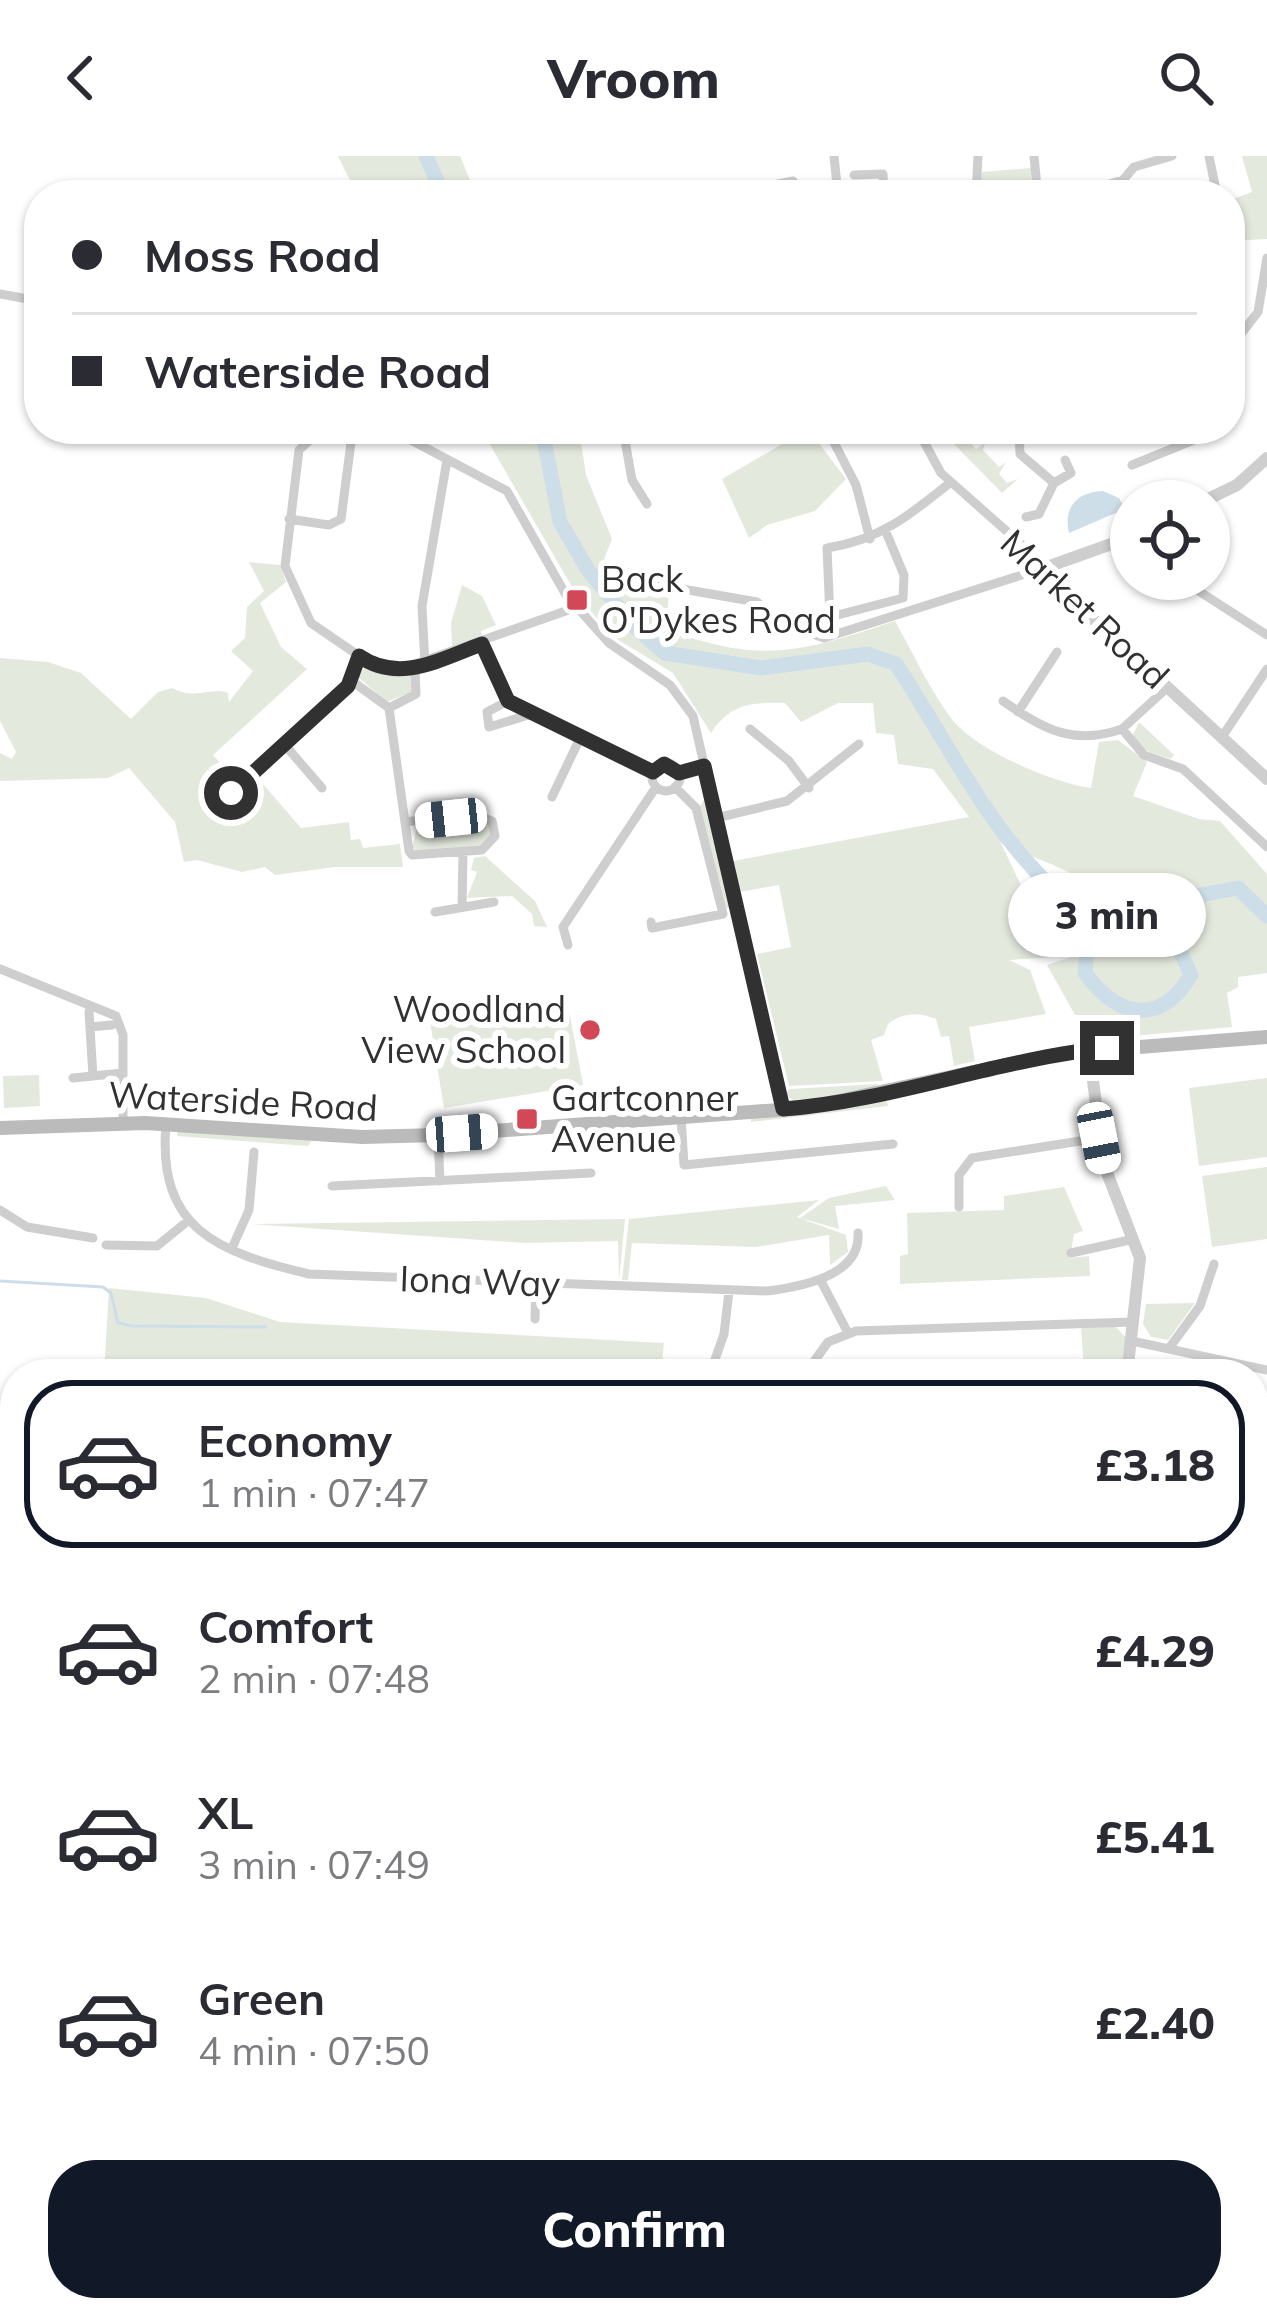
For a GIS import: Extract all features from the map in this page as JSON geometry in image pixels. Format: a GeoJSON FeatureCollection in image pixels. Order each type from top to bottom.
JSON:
{"type":"FeatureCollection","features":[{"type":"Feature","properties":{"kind":"main road","name":"Waterside Road"},"geometry":{"type":"LineString","coordinates":[[0,1128],[123,1123],[347,1136],[438,1135],[783,1109],[1089,1050],[1267,1037]]}},
{"type":"Feature","properties":{"kind":"street"},"geometry":{"type":"LineString","coordinates":[[1123,180],[1134,167],[1172,156]]}},
{"type":"Feature","properties":{"kind":"street"},"geometry":{"type":"LineString","coordinates":[[854,175],[883,174],[883,180]]}},
{"type":"Feature","properties":{"kind":"street"},"geometry":{"type":"LineString","coordinates":[[1245,329],[1258,312],[1267,259]]}},
{"type":"Feature","properties":{"kind":"street"},"geometry":{"type":"LineString","coordinates":[[302,444],[284,561],[310,620],[359,656],[383,670],[420,666],[577,607]]}},
{"type":"Feature","properties":{"kind":"street"},"geometry":{"type":"LineString","coordinates":[[290,519],[329,524],[341,519],[351,444]]}},
{"type":"Feature","properties":{"kind":"street"},"geometry":{"type":"LineString","coordinates":[[418,444],[512,497],[577,607],[609,643],[678,692],[693,716],[783,1109]]}},
{"type":"Feature","properties":{"kind":"street"},"geometry":{"type":"LineString","coordinates":[[626,444],[632,480],[647,504]]}},
{"type":"Feature","properties":{"kind":"street"},"geometry":{"type":"LineString","coordinates":[[835,444],[856,485],[870,539]]}},
{"type":"Feature","properties":{"kind":"street","name":"Market Road"},"geometry":{"type":"LineString","coordinates":[[927,444],[951,482],[1047,567],[1064,592],[1267,779]]}},
{"type":"Feature","properties":{"kind":"street"},"geometry":{"type":"LineString","coordinates":[[1019,444],[1019,454],[1054,483]]}},
{"type":"Feature","properties":{"kind":"street"},"geometry":{"type":"LineString","coordinates":[[1132,465],[1184,444]]}},
{"type":"Feature","properties":{"kind":"street"},"geometry":{"type":"LineString","coordinates":[[1230,488],[1267,458]]}},
{"type":"Feature","properties":{"kind":"street"},"geometry":{"type":"LineString","coordinates":[[389,708],[416,694],[422,606],[447,460]]}},
{"type":"Feature","properties":{"kind":"street"},"geometry":{"type":"LineString","coordinates":[[1026,517],[1039,514],[1054,483],[1071,472],[1065,460]]}},
{"type":"Feature","properties":{"kind":"street"},"geometry":{"type":"LineString","coordinates":[[618,484],[632,480]]}},
{"type":"Feature","properties":{"kind":"street"},"geometry":{"type":"LineString","coordinates":[[886,532],[904,575],[903,598],[830,617],[827,548],[886,532],[951,482]]}},
{"type":"Feature","properties":{"kind":"street"},"geometry":{"type":"LineString","coordinates":[[615,566],[642,582],[757,602],[784,624],[824,638],[1110,545]]}},
{"type":"Feature","properties":{"kind":"street"},"geometry":{"type":"LineString","coordinates":[[1213,600],[1267,635]]}},
{"type":"Feature","properties":{"kind":"street"},"geometry":{"type":"LineString","coordinates":[[482,644],[508,701],[653,772]]}},
{"type":"Feature","properties":{"kind":"street"},"geometry":{"type":"LineString","coordinates":[[1018,712],[1057,652]]}},
{"type":"Feature","properties":{"kind":"street"},"geometry":{"type":"LineString","coordinates":[[231,793],[352,681],[359,656]]}},
{"type":"Feature","properties":{"kind":"street"},"geometry":{"type":"LineString","coordinates":[[1222,736],[1267,669]]}},
{"type":"Feature","properties":{"kind":"street"},"geometry":{"type":"LineString","coordinates":[[352,681],[389,708],[405,822],[412,855],[463,853],[488,848],[494,841],[494,825],[484,815],[405,822]]}},
{"type":"Feature","properties":{"kind":"street"},"geometry":{"type":"LineString","coordinates":[[1003,701],[1063,735],[1091,738],[1122,729],[1168,687]]}},
{"type":"Feature","properties":{"kind":"street"},"geometry":{"type":"LineString","coordinates":[[508,701],[487,712],[489,727],[535,713]]}},
{"type":"Feature","properties":{"kind":"street"},"geometry":{"type":"LineString","coordinates":[[750,729],[778,750],[809,788]]}},
{"type":"Feature","properties":{"kind":"street"},"geometry":{"type":"LineString","coordinates":[[1122,729],[1144,754],[1184,769],[1267,847]]}},
{"type":"Feature","properties":{"kind":"street"},"geometry":{"type":"LineString","coordinates":[[552,797],[581,736]]}},
{"type":"Feature","properties":{"kind":"street"},"geometry":{"type":"LineString","coordinates":[[716,818],[774,806],[809,788],[859,744]]}},
{"type":"Feature","properties":{"kind":"street"},"geometry":{"type":"LineString","coordinates":[[284,745],[322,788]]}},
{"type":"Feature","properties":{"kind":"street"},"geometry":{"type":"LineString","coordinates":[[653,772],[664,764],[679,773],[704,766]]}},
{"type":"Feature","properties":{"kind":"street"},"geometry":{"type":"LineString","coordinates":[[568,945],[563,927],[656,787],[653,772]]}},
{"type":"Feature","properties":{"kind":"street"},"geometry":{"type":"LineString","coordinates":[[675,787],[679,773]]}},
{"type":"Feature","properties":{"kind":"street"},"geometry":{"type":"LineString","coordinates":[[651,922],[652,928],[723,914],[696,808],[675,787],[656,787]]}},
{"type":"Feature","properties":{"kind":"street"},"geometry":{"type":"LineString","coordinates":[[462,907],[463,853]]}},
{"type":"Feature","properties":{"kind":"street"},"geometry":{"type":"LineString","coordinates":[[435,912],[494,902]]}},
{"type":"Feature","properties":{"kind":"street"},"geometry":{"type":"LineString","coordinates":[[0,969],[112,1012],[122,1029],[123,1123]]}},
{"type":"Feature","properties":{"kind":"street"},"geometry":{"type":"LineString","coordinates":[[89,1012],[93,1076]]}},
{"type":"Feature","properties":{"kind":"street"},"geometry":{"type":"LineString","coordinates":[[90,1027],[112,1025]]}},
{"type":"Feature","properties":{"kind":"street"},"geometry":{"type":"LineString","coordinates":[[1089,1050],[1099,1138],[1141,1270],[1129,1359]]}},
{"type":"Feature","properties":{"kind":"street"},"geometry":{"type":"LineString","coordinates":[[73,1078],[123,1073]]}},
{"type":"Feature","properties":{"kind":"street"},"geometry":{"type":"LineString","coordinates":[[681,1117],[684,1166],[893,1144]]}},
{"type":"Feature","properties":{"kind":"street"},"geometry":{"type":"LineString","coordinates":[[106,1245],[157,1246],[189,1220],[167,1189],[166,1124]]}},
{"type":"Feature","properties":{"kind":"street"},"geometry":{"type":"LineString","coordinates":[[438,1135],[440,1181]]}},
{"type":"Feature","properties":{"kind":"street"},"geometry":{"type":"LineString","coordinates":[[958,1207],[959,1175],[972,1158],[1099,1138]]}},
{"type":"Feature","properties":{"kind":"street"},"geometry":{"type":"LineString","coordinates":[[232,1248],[249,1210],[254,1152]]}},
{"type":"Feature","properties":{"kind":"street"},"geometry":{"type":"LineString","coordinates":[[332,1186],[591,1173]]}},
{"type":"Feature","properties":{"kind":"street"},"geometry":{"type":"LineString","coordinates":[[0,1210],[27,1227],[93,1238]]}},
{"type":"Feature","properties":{"kind":"street","name":"Iona Way"},"geometry":{"type":"LineString","coordinates":[[189,1220],[267,1264],[322,1276],[729,1291],[767,1291],[821,1281]]}},
{"type":"Feature","properties":{"kind":"street"},"geometry":{"type":"LineString","coordinates":[[848,1333],[821,1281],[851,1258],[858,1233]]}},
{"type":"Feature","properties":{"kind":"street"},"geometry":{"type":"LineString","coordinates":[[1077,1248],[1134,1239]]}},
{"type":"Feature","properties":{"kind":"street"},"geometry":{"type":"LineString","coordinates":[[1170,1347],[1200,1306],[1214,1264]]}},
{"type":"Feature","properties":{"kind":"street"},"geometry":{"type":"LineString","coordinates":[[535,1319],[536,1283]]}},
{"type":"Feature","properties":{"kind":"street"},"geometry":{"type":"LineString","coordinates":[[715,1359],[724,1334],[729,1291]]}},
{"type":"Feature","properties":{"kind":"street"},"geometry":{"type":"LineString","coordinates":[[814,1359],[821,1348],[848,1333],[1133,1322]]}},
{"type":"Feature","properties":{"kind":"street"},"geometry":{"type":"LineString","coordinates":[[1132,1340],[1221,1359]]}},
{"type":"Feature","properties":{"kind":"shaded area"},"geometry":{"type":"Polygon","coordinates":[[[338,156],[460,156],[470,180],[350,180],[338,156]]]}},
{"type":"Feature","properties":{"kind":"shaded area"},"geometry":{"type":"Polygon","coordinates":[[[1242,156],[1267,156],[1267,239],[1245,240],[1245,195],[1252,192],[1242,156]]]}},
{"type":"Feature","properties":{"kind":"shaded area"},"geometry":{"type":"Polygon","coordinates":[[[1032,168],[1031,180],[981,180],[982,172],[1032,168]]]}},
{"type":"Feature","properties":{"kind":"shaded area"},"geometry":{"type":"Polygon","coordinates":[[[490,444],[581,444],[586,475],[612,539],[604,559],[639,586],[669,591],[666,629],[729,647],[781,650],[895,621],[951,718],[995,752],[1036,772],[1091,788],[1099,742],[1118,740],[1147,762],[1133,796],[1199,819],[1220,821],[1267,874],[1267,973],[1238,977],[1238,987],[1227,993],[1232,1027],[1089,1040],[1047,965],[1086,952],[1121,925],[1084,882],[1001,843],[1055,957],[1009,960],[1030,970],[1046,1014],[969,1027],[975,1061],[954,1066],[949,1036],[941,1037],[936,1019],[905,1015],[888,1024],[884,1035],[871,1040],[883,1081],[789,1086],[757,954],[791,947],[779,885],[739,892],[733,861],[969,817],[933,769],[898,764],[894,735],[876,733],[873,703],[838,703],[801,722],[785,703],[752,704],[734,710],[711,733],[673,673],[610,635],[572,587],[490,444]]]}},
{"type":"Feature","properties":{"kind":"shaded area"},"geometry":{"type":"Polygon","coordinates":[[[782,444],[819,444],[846,479],[815,511],[767,525],[749,538],[722,479],[782,444]]]}},
{"type":"Feature","properties":{"kind":"shaded area"},"geometry":{"type":"Polygon","coordinates":[[[954,444],[971,444],[976,449],[985,444],[983,450],[999,467],[1006,462],[999,474],[1007,483],[1018,479],[1002,493],[954,444]]]}},
{"type":"Feature","properties":{"kind":"shaded area"},"geometry":{"type":"Polygon","coordinates":[[[1086,494],[1110,494],[1110,515],[1069,533],[1070,509],[1086,494]]]}},
{"type":"Feature","properties":{"kind":"shaded area"},"geometry":{"type":"Polygon","coordinates":[[[249,562],[280,565],[286,582],[260,603],[281,647],[307,669],[213,755],[236,780],[222,792],[234,803],[245,796],[252,803],[260,794],[248,782],[256,776],[301,828],[349,822],[351,840],[360,839],[363,848],[400,844],[403,867],[335,867],[275,875],[265,867],[242,872],[197,860],[184,862],[175,822],[129,768],[108,778],[0,781],[0,753],[12,759],[16,752],[0,721],[0,658],[48,662],[81,673],[131,719],[158,692],[172,688],[189,693],[221,691],[228,693],[229,702],[253,671],[231,651],[245,638],[247,607],[264,591],[249,562]]]}},
{"type":"Feature","properties":{"kind":"shaded area"},"geometry":{"type":"Polygon","coordinates":[[[462,585],[482,596],[496,625],[481,631],[483,638],[452,646],[451,623],[462,585]]]}},
{"type":"Feature","properties":{"kind":"shaded area"},"geometry":{"type":"Polygon","coordinates":[[[365,667],[411,676],[413,691],[387,702],[358,677],[365,667]]]}},
{"type":"Feature","properties":{"kind":"shaded area"},"geometry":{"type":"Polygon","coordinates":[[[1139,722],[1174,755],[1171,759],[1147,751],[1132,737],[1139,722]]]}},
{"type":"Feature","properties":{"kind":"shaded area"},"geometry":{"type":"Polygon","coordinates":[[[705,799],[732,910],[725,907],[699,807],[705,799]]]}},
{"type":"Feature","properties":{"kind":"shaded area"},"geometry":{"type":"Polygon","coordinates":[[[474,817],[490,825],[492,835],[483,847],[417,852],[412,847],[417,827],[474,817]]]}},
{"type":"Feature","properties":{"kind":"shaded area"},"geometry":{"type":"Polygon","coordinates":[[[485,856],[535,901],[547,927],[534,926],[532,914],[512,896],[467,898],[477,872],[471,870],[474,858],[485,856]]]}},
{"type":"Feature","properties":{"kind":"shaded area"},"geometry":{"type":"Polygon","coordinates":[[[567,1000],[583,1085],[444,1108],[430,1022],[567,1000]]]}},
{"type":"Feature","properties":{"kind":"shaded area"},"geometry":{"type":"Polygon","coordinates":[[[39,1075],[40,1106],[4,1108],[3,1076],[39,1075]]]}},
{"type":"Feature","properties":{"kind":"shaded area"},"geometry":{"type":"Polygon","coordinates":[[[1267,1078],[1267,1157],[1199,1166],[1189,1088],[1267,1078]]]}},
{"type":"Feature","properties":{"kind":"shaded area"},"geometry":{"type":"Polygon","coordinates":[[[878,1084],[871,1091],[796,1103],[785,1094],[790,1089],[878,1084]]]}},
{"type":"Feature","properties":{"kind":"shaded area"},"geometry":{"type":"Polygon","coordinates":[[[887,1101],[888,1106],[751,1122],[751,1117],[887,1101]]]}},
{"type":"Feature","properties":{"kind":"shaded area"},"geometry":{"type":"Polygon","coordinates":[[[178,1130],[311,1141],[308,1146],[177,1136],[178,1130]]]}},
{"type":"Feature","properties":{"kind":"shaded area"},"geometry":{"type":"Polygon","coordinates":[[[1267,1167],[1267,1239],[1212,1247],[1202,1176],[1267,1167]]]}},
{"type":"Feature","properties":{"kind":"shaded area"},"geometry":{"type":"Polygon","coordinates":[[[886,1186],[895,1200],[835,1206],[839,1229],[800,1218],[829,1198],[886,1186]]]}},
{"type":"Feature","properties":{"kind":"shaded area"},"geometry":{"type":"Polygon","coordinates":[[[1064,1187],[1083,1231],[1074,1234],[1070,1258],[1089,1256],[1090,1276],[900,1284],[900,1256],[908,1254],[907,1213],[1004,1210],[1004,1196],[1064,1187]]]}},
{"type":"Feature","properties":{"kind":"shaded area"},"geometry":{"type":"Polygon","coordinates":[[[819,1200],[797,1217],[846,1235],[848,1252],[830,1265],[829,1235],[756,1247],[632,1243],[628,1280],[622,1280],[629,1219],[819,1200]]]}},
{"type":"Feature","properties":{"kind":"shaded area"},"geometry":{"type":"Polygon","coordinates":[[[625,1219],[619,1280],[618,1241],[525,1243],[251,1224],[625,1219]]]}},
{"type":"Feature","properties":{"kind":"shaded area"},"geometry":{"type":"Polygon","coordinates":[[[109,1288],[206,1298],[280,1322],[664,1343],[662,1359],[105,1359],[109,1288]]]}},
{"type":"Feature","properties":{"kind":"shaded area"},"geometry":{"type":"Polygon","coordinates":[[[1195,1303],[1168,1340],[1151,1337],[1143,1324],[1146,1304],[1195,1303]]]}},
{"type":"Feature","properties":{"kind":"shaded area"},"geometry":{"type":"Polygon","coordinates":[[[1115,1326],[1126,1338],[1122,1359],[1083,1359],[1081,1328],[1115,1326]]]}},
{"type":"Feature","properties":{"kind":"waterway"},"geometry":{"type":"LineString","coordinates":[[426,156],[436,180]]}},
{"type":"Feature","properties":{"kind":"waterway"},"geometry":{"type":"LineString","coordinates":[[545,444],[560,522],[588,570],[635,627],[665,653],[761,668],[868,654],[896,664],[993,819],[1089,927],[1085,973],[1111,999],[1124,1007],[1152,1009],[1179,992],[1191,975],[1171,931],[1179,899],[1238,888],[1267,916]]}},
{"type":"Feature","properties":{"kind":"waterway"},"geometry":{"type":"LineString","coordinates":[[0,1281],[103,1287],[111,1293],[118,1323],[132,1326],[266,1327]]}},
{"type":"Feature","properties":{"kind":"place","name":"Back O'Dykes Road"},"geometry":{"type":"Point","coordinates":[577,600]}},
{"type":"Feature","properties":{"kind":"place","name":"Woodland View School"},"geometry":{"type":"Point","coordinates":[590,1030]}},
{"type":"Feature","properties":{"kind":"place","name":"Gartconner Avenue"},"geometry":{"type":"Point","coordinates":[527,1119]}},
{"type":"Feature","properties":{"kind":"route"},"geometry":{"type":"LineString","coordinates":[[231,793],[348,686],[359,656],[383,670],[400,671],[482,644],[508,701],[653,772],[664,764],[679,773],[704,766],[783,1109],[855,1100],[1040,1056],[1107,1048]]}}]}
